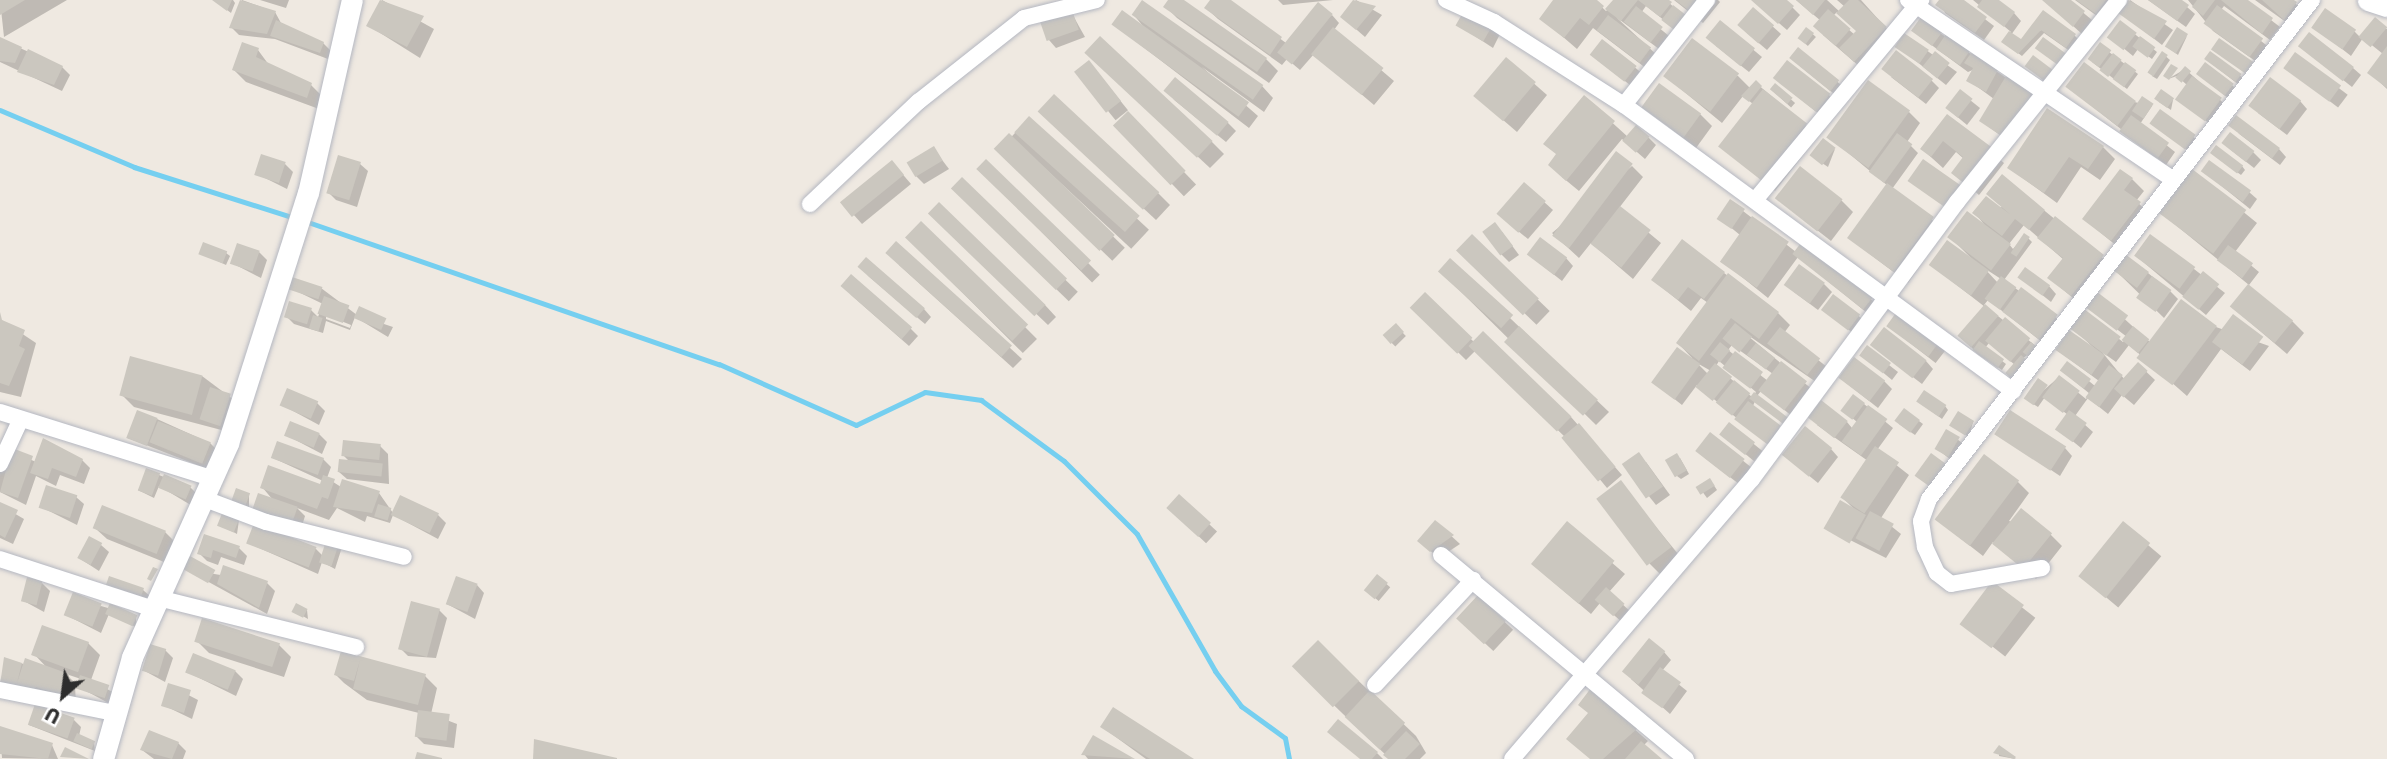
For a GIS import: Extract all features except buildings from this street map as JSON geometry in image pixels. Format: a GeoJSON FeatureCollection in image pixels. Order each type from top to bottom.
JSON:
{"type":"FeatureCollection","features":[{"type":"Feature","properties":{"kind":"street"},"geometry":{"type":"LineString","coordinates":[[103,759],[114,713],[156,603],[210,489],[293,242],[308,193],[352,0]]}},
{"type":"Feature","properties":{"kind":"street"},"geometry":{"type":"LineString","coordinates":[[810,204],[918,102],[1024,18],[1097,0]]}},
{"type":"Feature","properties":{"kind":"street"},"geometry":{"type":"LineString","coordinates":[[1446,0],[1494,23],[1624,104],[2013,391]]}},
{"type":"Feature","properties":{"kind":"street"},"geometry":{"type":"LineString","coordinates":[[1624,104],[1707,0]]}},
{"type":"Feature","properties":{"kind":"street"},"geometry":{"type":"LineString","coordinates":[[1513,759],[1752,479],[1886,296],[2119,0]]}},
{"type":"Feature","properties":{"kind":"street"},"geometry":{"type":"LineString","coordinates":[[2042,568],[1951,584],[1937,573],[1921,522],[1929,499],[2312,0]]}},
{"type":"Feature","properties":{"kind":"street"},"geometry":{"type":"LineString","coordinates":[[2368,0],[2387,6]]}},
{"type":"Feature","properties":{"kind":"street"},"geometry":{"type":"LineString","coordinates":[[1756,199],[1915,2],[2172,179]]}},
{"type":"Feature","properties":{"kind":"street"},"geometry":{"type":"LineString","coordinates":[[0,412],[210,489],[266,522],[404,557]]}},
{"type":"Feature","properties":{"kind":"street"},"geometry":{"type":"LineString","coordinates":[[0,464],[20,421]]}},
{"type":"Feature","properties":{"kind":"street"},"geometry":{"type":"LineString","coordinates":[[1441,555],[1686,759]]}},
{"type":"Feature","properties":{"kind":"street"},"geometry":{"type":"LineString","coordinates":[[0,559],[156,603],[356,647]]}},
{"type":"Feature","properties":{"kind":"street"},"geometry":{"type":"LineString","coordinates":[[1375,685],[1473,580]]}},
{"type":"Feature","properties":{"kind":"street"},"geometry":{"type":"LineString","coordinates":[[0,690],[114,713]]}},
{"type":"Feature","properties":{"kind":"waterway"},"geometry":{"type":"LineString","coordinates":[[0,110],[134,167],[295,218]]}},
{"type":"Feature","properties":{"kind":"waterway"},"geometry":{"type":"LineString","coordinates":[[305,221],[719,364],[856,425],[925,392],[981,400],[1064,461],[1137,534],[1215,671],[1241,706],[1285,738],[1289,759]]}}]}
